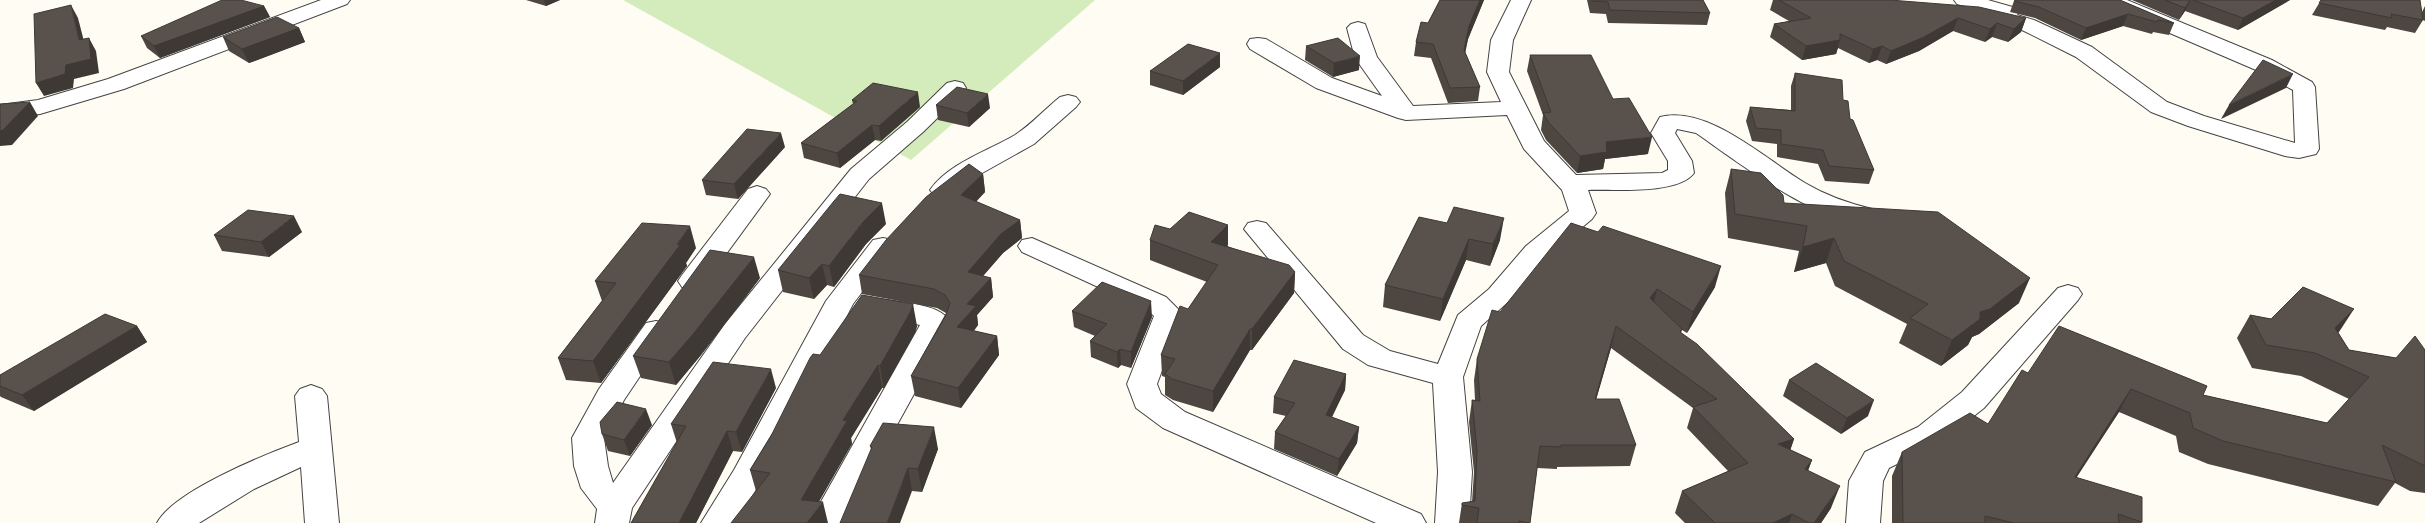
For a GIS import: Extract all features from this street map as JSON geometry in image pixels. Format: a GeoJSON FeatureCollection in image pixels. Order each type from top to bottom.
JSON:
{"type":"FeatureCollection","features":[{"type":"Feature","properties":{"kind":"street"},"geometry":{"type":"LineString","coordinates":[[0,112],[40,107],[116,84],[340,0]]}},
{"type":"Feature","properties":{"kind":"street"},"geometry":{"type":"LineString","coordinates":[[1452,523],[1455,472],[1448,377],[1468,322],[1499,295],[1536,252],[1583,213],[1574,188],[1533,144],[1498,72],[1502,40],[1521,0]]}},
{"type":"Feature","properties":{"kind":"street"},"geometry":{"type":"LineString","coordinates":[[1955,4],[1974,12],[2027,24],[2084,52],[2160,107],[2196,121],[2285,149],[2299,151],[2307,149],[2304,87],[2264,65],[2109,0]]}},
{"type":"Feature","properties":{"kind":"street"},"geometry":{"type":"LineString","coordinates":[[1358,28],[1366,58],[1406,113]]}},
{"type":"Feature","properties":{"kind":"street"},"geometry":{"type":"LineString","coordinates":[[1258,44],[1324,83],[1406,113],[1515,108]]}},
{"type":"Feature","properties":{"kind":"street"},"geometry":{"type":"LineString","coordinates":[[757,194],[674,304],[610,398],[588,438],[591,466],[598,488],[613,515],[735,331],[860,174],[915,127],[955,88]]}},
{"type":"Feature","properties":{"kind":"street"},"geometry":{"type":"LineString","coordinates":[[919,208],[966,172],[1025,139],[1068,102]]}},
{"type":"Feature","properties":{"kind":"street"},"geometry":{"type":"LineString","coordinates":[[1570,183],[1667,180],[1681,173],[1680,161],[1663,133],[1668,122],[1684,122],[1704,128],[1797,189],[1836,209],[1863,215]]}},
{"type":"Feature","properties":{"kind":"street"},"geometry":{"type":"LineString","coordinates":[[1257,229],[1353,342],[1379,358],[1448,377]]}},
{"type":"Feature","properties":{"kind":"street"},"geometry":{"type":"LineString","coordinates":[[718,523],[747,476],[840,301],[878,251],[898,230]]}},
{"type":"Feature","properties":{"kind":"street"},"geometry":{"type":"LineString","coordinates":[[1032,246],[1156,303],[1169,314],[1142,384],[1147,400],[1174,420],[1409,523]]}},
{"type":"Feature","properties":{"kind":"street"},"geometry":{"type":"LineString","coordinates":[[1864,523],[1866,480],[1877,460],[1929,435],[1973,400],[2068,294]]}},
{"type":"Feature","properties":{"kind":"street"},"geometry":{"type":"LineString","coordinates":[[826,523],[932,334],[936,322],[927,317],[840,301]]}},
{"type":"Feature","properties":{"kind":"street"},"geometry":{"type":"LineString","coordinates":[[311,396],[322,523]]}},
{"type":"Feature","properties":{"kind":"street"},"geometry":{"type":"LineString","coordinates":[[174,523],[203,502],[255,472],[316,448]]}},
{"type":"Feature","properties":{"kind":"green space"},"geometry":{"type":"Polygon","coordinates":[[[623,0],[1095,0],[911,160],[623,0]]]}},
{"type":"Feature","properties":{"kind":"building"},"geometry":{"type":"Polygon","coordinates":[[[222,0],[241,0],[264,6],[154,46],[141,36],[222,0]]]}},
{"type":"Feature","properties":{"kind":"building"},"geometry":{"type":"Polygon","coordinates":[[[1440,0],[1480,0],[1469,26],[1464,50],[1480,87],[1450,88],[1433,44],[1416,42],[1421,22],[1428,23],[1440,0]]]}},
{"type":"Feature","properties":{"kind":"building"},"geometry":{"type":"Polygon","coordinates":[[[1592,0],[1703,0],[1710,13],[1610,10],[1608,2],[1592,0]]]}},
{"type":"Feature","properties":{"kind":"building"},"geometry":{"type":"Polygon","coordinates":[[[1779,0],[1890,0],[1979,7],[2026,18],[2014,29],[1997,23],[1990,29],[1958,18],[1924,37],[1891,51],[1882,46],[1873,49],[1840,34],[1840,40],[1806,46],[1774,24],[1811,18],[1779,0]]]}},
{"type":"Feature","properties":{"kind":"building"},"geometry":{"type":"Polygon","coordinates":[[[2120,0],[2174,23],[2158,20],[2157,22],[2128,14],[2086,28],[2039,7],[2014,1],[2120,0]]]}},
{"type":"Feature","properties":{"kind":"building"},"geometry":{"type":"Polygon","coordinates":[[[2165,0],[2190,0],[2185,8],[2165,0]]]}},
{"type":"Feature","properties":{"kind":"building"},"geometry":{"type":"Polygon","coordinates":[[[2193,0],[2276,0],[2243,18],[2193,0]]]}},
{"type":"Feature","properties":{"kind":"building"},"geometry":{"type":"Polygon","coordinates":[[[2321,0],[2420,0],[2423,20],[2391,14],[2392,18],[2319,3],[2321,0]]]}},
{"type":"Feature","properties":{"kind":"building"},"geometry":{"type":"Polygon","coordinates":[[[71,5],[79,40],[89,38],[91,59],[66,65],[65,74],[36,83],[34,14],[71,5]]]}},
{"type":"Feature","properties":{"kind":"building"},"geometry":{"type":"Polygon","coordinates":[[[277,17],[299,28],[242,49],[223,37],[277,17]]]}},
{"type":"Feature","properties":{"kind":"building"},"geometry":{"type":"Polygon","coordinates":[[[1338,38],[1360,56],[1334,63],[1306,46],[1338,38]]]}},
{"type":"Feature","properties":{"kind":"building"},"geometry":{"type":"Polygon","coordinates":[[[1188,44],[1220,53],[1183,81],[1150,71],[1188,44]]]}},
{"type":"Feature","properties":{"kind":"building"},"geometry":{"type":"Polygon","coordinates":[[[1530,55],[1591,55],[1613,99],[1629,98],[1652,137],[1606,142],[1607,152],[1580,156],[1549,123],[1543,113],[1551,112],[1530,55]]]}},
{"type":"Feature","properties":{"kind":"building"},"geometry":{"type":"Polygon","coordinates":[[[2263,60],[2293,74],[2229,105],[2263,60]]]}},
{"type":"Feature","properties":{"kind":"building"},"geometry":{"type":"Polygon","coordinates":[[[1795,73],[1842,80],[1843,100],[1848,101],[1850,119],[1853,120],[1874,170],[1829,166],[1823,150],[1781,144],[1781,130],[1756,128],[1750,107],[1795,111],[1795,73]]]}},
{"type":"Feature","properties":{"kind":"building"},"geometry":{"type":"Polygon","coordinates":[[[873,83],[918,92],[879,126],[872,125],[837,153],[801,143],[857,101],[852,100],[873,83]]]}},
{"type":"Feature","properties":{"kind":"building"},"geometry":{"type":"Polygon","coordinates":[[[957,87],[988,94],[967,113],[936,105],[957,87]]]}},
{"type":"Feature","properties":{"kind":"building"},"geometry":{"type":"Polygon","coordinates":[[[30,102],[3,130],[0,131],[0,104],[30,102]]]}},
{"type":"Feature","properties":{"kind":"building"},"geometry":{"type":"Polygon","coordinates":[[[747,129],[781,133],[734,184],[702,180],[747,129]]]}},
{"type":"Feature","properties":{"kind":"building"},"geometry":{"type":"Polygon","coordinates":[[[969,164],[983,174],[961,195],[1020,220],[1001,234],[968,272],[991,278],[967,304],[976,306],[957,327],[997,336],[958,388],[911,376],[946,315],[950,303],[945,295],[934,289],[859,275],[886,240],[926,197],[969,164]]]}},
{"type":"Feature","properties":{"kind":"building"},"geometry":{"type":"Polygon","coordinates":[[[1731,169],[1761,173],[1783,195],[1784,203],[1938,212],[2030,278],[1990,309],[1980,312],[1980,319],[1952,340],[1910,318],[1928,304],[1844,261],[1834,238],[1803,247],[1807,226],[1735,214],[1731,169]]]}},
{"type":"Feature","properties":{"kind":"building"},"geometry":{"type":"Polygon","coordinates":[[[840,194],[882,203],[862,223],[829,266],[822,264],[809,278],[778,270],[834,201],[840,194]]]}},
{"type":"Feature","properties":{"kind":"building"},"geometry":{"type":"Polygon","coordinates":[[[1454,207],[1504,218],[1493,244],[1469,239],[1443,299],[1385,285],[1419,217],[1447,223],[1454,207]]]}},
{"type":"Feature","properties":{"kind":"building"},"geometry":{"type":"Polygon","coordinates":[[[248,210],[294,216],[261,242],[214,235],[248,210]]]}},
{"type":"Feature","properties":{"kind":"building"},"geometry":{"type":"Polygon","coordinates":[[[1189,212],[1228,225],[1211,242],[1289,265],[1295,272],[1252,329],[1250,329],[1213,391],[1172,379],[1165,374],[1175,359],[1161,355],[1180,306],[1188,309],[1218,265],[1150,240],[1155,225],[1170,229],[1189,212]]]}},
{"type":"Feature","properties":{"kind":"building"},"geometry":{"type":"Polygon","coordinates":[[[642,223],[690,226],[677,244],[680,245],[593,361],[558,358],[616,283],[595,281],[642,223]]]}},
{"type":"Feature","properties":{"kind":"building"},"geometry":{"type":"Polygon","coordinates":[[[1571,223],[1598,232],[1603,226],[1721,266],[1693,312],[1657,289],[1650,298],[1682,329],[1680,332],[1697,344],[1794,439],[1778,444],[1812,460],[1805,469],[1840,486],[1814,523],[1809,523],[1792,514],[1773,523],[1715,523],[1682,491],[1748,463],[1693,407],[1717,399],[1616,326],[1595,399],[1619,399],[1636,445],[1540,446],[1530,523],[1519,521],[1519,523],[1477,523],[1479,508],[1462,505],[1462,503],[1475,501],[1477,450],[1472,400],[1480,401],[1477,359],[1492,310],[1500,312],[1571,223]]]}},
{"type":"Feature","properties":{"kind":"building"},"geometry":{"type":"Polygon","coordinates":[[[710,250],[754,257],[669,362],[633,356],[710,250]]]}},
{"type":"Feature","properties":{"kind":"building"},"geometry":{"type":"Polygon","coordinates":[[[1102,282],[1151,301],[1131,352],[1120,349],[1117,352],[1090,341],[1107,324],[1072,311],[1102,282]]]}},
{"type":"Feature","properties":{"kind":"building"},"geometry":{"type":"Polygon","coordinates":[[[2303,287],[2354,309],[2335,328],[2349,350],[2396,358],[2415,336],[2425,350],[2425,466],[2382,445],[2396,482],[2223,441],[2193,428],[2190,413],[2131,389],[2075,477],[2142,497],[2142,522],[2118,514],[2119,523],[2014,523],[1985,516],[1985,523],[1903,523],[1902,452],[1970,413],[1988,424],[2022,370],[2028,373],[2059,326],[2207,386],[2203,395],[2327,423],[2369,377],[2315,353],[2266,345],[2250,315],[2271,319],[2303,287]]]}},
{"type":"Feature","properties":{"kind":"building"},"geometry":{"type":"Polygon","coordinates":[[[862,295],[913,304],[911,311],[880,366],[878,365],[843,420],[847,421],[801,500],[823,502],[807,523],[731,523],[770,473],[750,470],[772,434],[810,358],[813,354],[820,355],[862,295]]]}},
{"type":"Feature","properties":{"kind":"building"},"geometry":{"type":"Polygon","coordinates":[[[105,314],[137,326],[22,395],[0,386],[0,375],[105,314]]]}},
{"type":"Feature","properties":{"kind":"building"},"geometry":{"type":"Polygon","coordinates":[[[1294,360],[1346,374],[1326,415],[1359,427],[1339,459],[1275,432],[1295,403],[1274,397],[1294,360]]]}},
{"type":"Feature","properties":{"kind":"building"},"geometry":{"type":"Polygon","coordinates":[[[713,362],[771,369],[736,432],[727,431],[679,523],[631,523],[686,426],[671,424],[713,362]]]}},
{"type":"Feature","properties":{"kind":"building"},"geometry":{"type":"Polygon","coordinates":[[[1816,363],[1874,400],[1847,418],[1789,380],[1816,363]]]}},
{"type":"Feature","properties":{"kind":"building"},"geometry":{"type":"Polygon","coordinates":[[[617,402],[646,409],[624,440],[602,434],[600,422],[617,402]]]}},
{"type":"Feature","properties":{"kind":"building"},"geometry":{"type":"Polygon","coordinates":[[[883,423],[934,427],[918,469],[908,468],[887,523],[840,523],[872,447],[870,446],[883,423]]]}}]}
